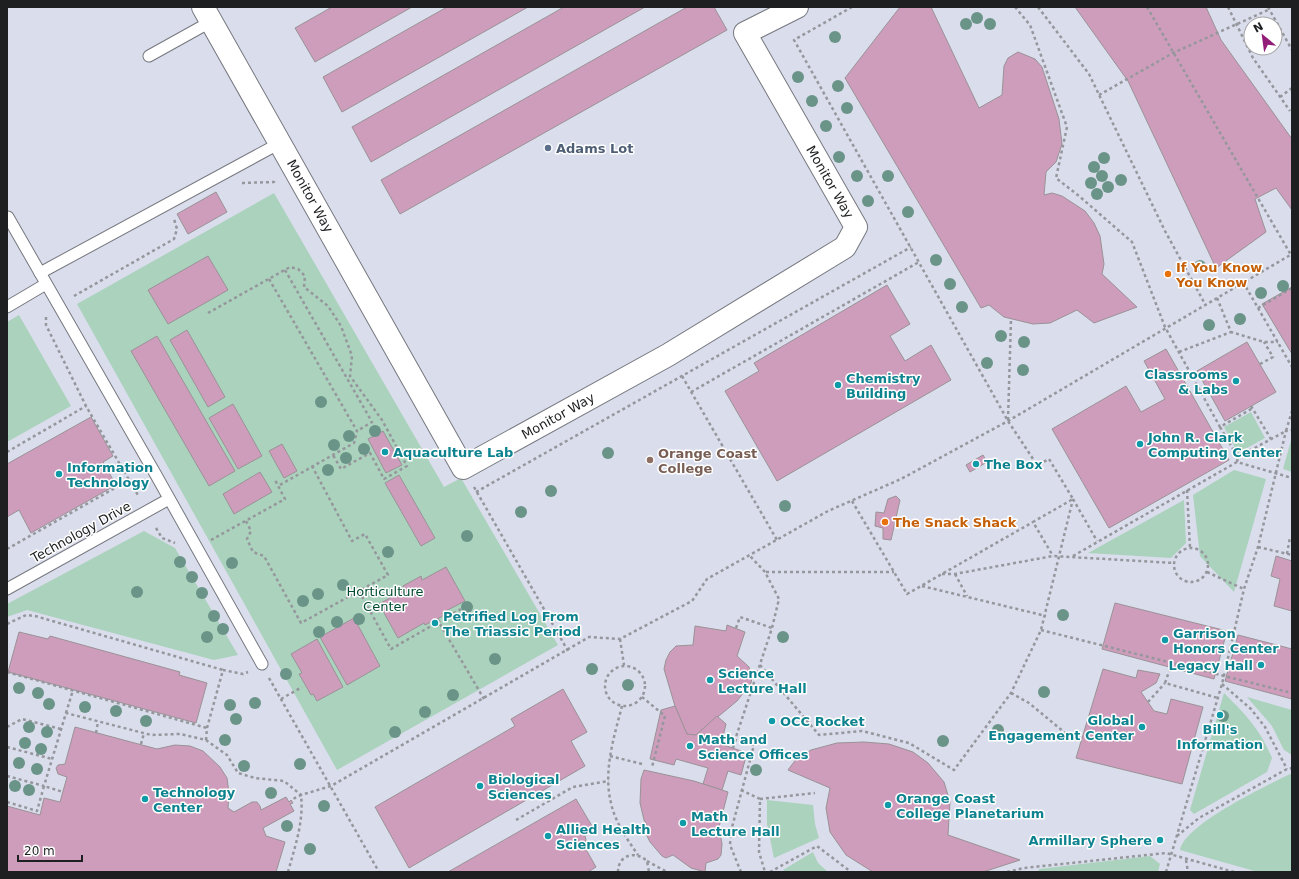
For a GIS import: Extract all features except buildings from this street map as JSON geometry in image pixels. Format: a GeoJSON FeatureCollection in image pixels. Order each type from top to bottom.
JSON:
{"type":"FeatureCollection","features":[{"type":"Feature","properties":{"kind":"street","name":"Monitor Way"},"geometry":{"type":"LineString","coordinates":[[208,14],[463,468],[668,355],[845,247],[856,227],[746,33],[797,7]]}},
{"type":"Feature","properties":{"kind":"lane"},"geometry":{"type":"LineString","coordinates":[[149,56],[208,14]]}},
{"type":"Feature","properties":{"kind":"lane"},"geometry":{"type":"LineString","coordinates":[[40,273],[280,142]]}},
{"type":"Feature","properties":{"kind":"lane"},"geometry":{"type":"LineString","coordinates":[[8,217],[262,664]]}},
{"type":"Feature","properties":{"kind":"lane"},"geometry":{"type":"LineString","coordinates":[[7,307],[46,284]]}},
{"type":"Feature","properties":{"kind":"lane","name":"Technology Drive"},"geometry":{"type":"LineString","coordinates":[[7,589],[169,499]]}},
{"type":"Feature","properties":{"kind":"path"},"geometry":{"type":"LineString","coordinates":[[852,7],[794,40],[1008,420],[1037,465],[1049,459],[1097,541]]}},
{"type":"Feature","properties":{"kind":"path"},"geometry":{"type":"LineString","coordinates":[[1015,7],[1030,25],[1067,127],[1056,178],[1132,242],[1165,327],[1238,457],[1237,462]]}},
{"type":"Feature","properties":{"kind":"path"},"geometry":{"type":"LineString","coordinates":[[1038,7],[1089,74],[1165,231],[1205,304]]}},
{"type":"Feature","properties":{"kind":"path"},"geometry":{"type":"LineString","coordinates":[[291,800],[301,795],[331,786],[568,651],[589,637],[620,639],[692,601],[708,578],[750,556],[828,511],[901,479],[1008,420],[1291,254],[1147,7]]}},
{"type":"Feature","properties":{"kind":"path"},"geometry":{"type":"LineString","coordinates":[[1228,7],[1253,58],[1290,111]]}},
{"type":"Feature","properties":{"kind":"path"},"geometry":{"type":"LineString","coordinates":[[1099,95],[1173,53],[1268,8],[1292,50]]}},
{"type":"Feature","properties":{"kind":"path"},"geometry":{"type":"LineString","coordinates":[[1280,97],[1292,88]]}},
{"type":"Feature","properties":{"kind":"path"},"geometry":{"type":"LineString","coordinates":[[240,183],[274,182],[278,188]]}},
{"type":"Feature","properties":{"kind":"path"},"geometry":{"type":"LineString","coordinates":[[74,296],[174,239],[177,229],[173,212]]}},
{"type":"Feature","properties":{"kind":"path"},"geometry":{"type":"LineString","coordinates":[[476,492],[911,247]]}},
{"type":"Feature","properties":{"kind":"path"},"geometry":{"type":"LineString","coordinates":[[691,392],[919,262]]}},
{"type":"Feature","properties":{"kind":"path"},"geometry":{"type":"LineString","coordinates":[[208,313],[290,267],[298,269],[305,276],[304,287],[328,306],[341,326],[349,344],[352,356],[350,376],[382,420],[407,466],[384,479],[370,453],[341,469],[333,455]]}},
{"type":"Feature","properties":{"kind":"path"},"geometry":{"type":"LineString","coordinates":[[285,270],[372,422],[357,431]]}},
{"type":"Feature","properties":{"kind":"path"},"geometry":{"type":"LineString","coordinates":[[269,279],[357,431],[354,443],[278,486]]}},
{"type":"Feature","properties":{"kind":"path"},"geometry":{"type":"LineString","coordinates":[[1243,282],[1292,367]]}},
{"type":"Feature","properties":{"kind":"path"},"geometry":{"type":"LineString","coordinates":[[1258,308],[1292,288]]}},
{"type":"Feature","properties":{"kind":"path"},"geometry":{"type":"LineString","coordinates":[[1217,298],[1232,332]]}},
{"type":"Feature","properties":{"kind":"path"},"geometry":{"type":"LineString","coordinates":[[46,311],[46,325],[86,406],[140,499]]}},
{"type":"Feature","properties":{"kind":"path"},"geometry":{"type":"LineString","coordinates":[[1008,420],[1011,319]]}},
{"type":"Feature","properties":{"kind":"path"},"geometry":{"type":"LineString","coordinates":[[1179,352],[1232,332],[1264,342],[1278,342]]}},
{"type":"Feature","properties":{"kind":"path"},"geometry":{"type":"LineString","coordinates":[[1260,364],[1273,357],[1264,342]]}},
{"type":"Feature","properties":{"kind":"path"},"geometry":{"type":"LineString","coordinates":[[682,376],[777,540]]}},
{"type":"Feature","properties":{"kind":"path"},"geometry":{"type":"LineString","coordinates":[[7,452],[86,406]]}},
{"type":"Feature","properties":{"kind":"path"},"geometry":{"type":"LineString","coordinates":[[1220,427],[1252,407],[1271,439]]}},
{"type":"Feature","properties":{"kind":"path"},"geometry":{"type":"LineString","coordinates":[[1166,872],[1222,684],[1244,589],[1258,547],[1274,474],[1292,411]]}},
{"type":"Feature","properties":{"kind":"path"},"geometry":{"type":"LineString","coordinates":[[1238,457],[1286,431],[1292,430]]}},
{"type":"Feature","properties":{"kind":"path"},"geometry":{"type":"LineString","coordinates":[[1073,556],[1237,462],[1292,478]]}},
{"type":"Feature","properties":{"kind":"path"},"geometry":{"type":"LineString","coordinates":[[246,521],[251,531],[247,539],[253,552],[264,556],[301,623],[388,575],[365,534],[352,541],[312,466]]}},
{"type":"Feature","properties":{"kind":"path"},"geometry":{"type":"LineString","coordinates":[[7,549],[129,480]]}},
{"type":"Feature","properties":{"kind":"path"},"geometry":{"type":"LineString","coordinates":[[207,542],[285,499],[275,480]]}},
{"type":"Feature","properties":{"kind":"path"},"geometry":{"type":"LineString","coordinates":[[473,485],[568,651]]}},
{"type":"Feature","properties":{"kind":"path"},"geometry":{"type":"LineString","coordinates":[[1187,490],[1190,548]]}},
{"type":"Feature","properties":{"kind":"path"},"geometry":{"type":"LineString","coordinates":[[852,501],[907,594],[1073,499]]}},
{"type":"Feature","properties":{"kind":"path"},"geometry":{"type":"LineString","coordinates":[[760,665],[819,735],[862,732],[909,743],[954,770],[1011,693],[1041,630],[1046,616],[1073,499]]}},
{"type":"Feature","properties":{"kind":"path"},"geometry":{"type":"LineString","coordinates":[[1033,522],[1053,556]]}},
{"type":"Feature","properties":{"kind":"path"},"geometry":{"type":"LineString","coordinates":[[1287,554],[1290,537]]}},
{"type":"Feature","properties":{"kind":"path"},"geometry":{"type":"LineString","coordinates":[[1258,547],[1292,555]]}},
{"type":"Feature","properties":{"kind":"path"},"geometry":{"type":"LineString","coordinates":[[1190,548],[1197,550],[1206,558],[1207,572],[1199,580],[1187,582],[1179,578],[1175,572],[1174,563],[1179,553],[1190,548]]}},
{"type":"Feature","properties":{"kind":"path"},"geometry":{"type":"LineString","coordinates":[[942,574],[955,574],[1059,555],[1174,563]]}},
{"type":"Feature","properties":{"kind":"path"},"geometry":{"type":"LineString","coordinates":[[733,748],[772,628],[779,599],[765,572],[750,556]]}},
{"type":"Feature","properties":{"kind":"path"},"geometry":{"type":"LineString","coordinates":[[765,572],[894,572]]}},
{"type":"Feature","properties":{"kind":"path"},"geometry":{"type":"LineString","coordinates":[[1207,572],[1244,589]]}},
{"type":"Feature","properties":{"kind":"path"},"geometry":{"type":"LineString","coordinates":[[955,574],[967,597]]}},
{"type":"Feature","properties":{"kind":"path"},"geometry":{"type":"LineString","coordinates":[[922,586],[1046,616]]}},
{"type":"Feature","properties":{"kind":"path"},"geometry":{"type":"LineString","coordinates":[[359,592],[391,649],[437,620],[461,609]]}},
{"type":"Feature","properties":{"kind":"path"},"geometry":{"type":"LineString","coordinates":[[7,624],[26,616],[35,616],[224,670],[243,674],[262,664],[379,872]]}},
{"type":"Feature","properties":{"kind":"path"},"geometry":{"type":"LineString","coordinates":[[736,628],[740,617],[772,628]]}},
{"type":"Feature","properties":{"kind":"path"},"geometry":{"type":"LineString","coordinates":[[437,620],[484,699]]}},
{"type":"Feature","properties":{"kind":"path"},"geometry":{"type":"LineString","coordinates":[[1041,630],[1292,693]]}},
{"type":"Feature","properties":{"kind":"path"},"geometry":{"type":"LineString","coordinates":[[620,639],[624,665]]}},
{"type":"Feature","properties":{"kind":"path"},"geometry":{"type":"LineString","coordinates":[[1148,702],[1166,684],[1172,663]]}},
{"type":"Feature","properties":{"kind":"path"},"geometry":{"type":"LineString","coordinates":[[624,665],[630,666],[642,674],[645,688],[642,697],[633,705],[622,706],[613,702],[608,697],[605,684],[611,671],[624,665]]}},
{"type":"Feature","properties":{"kind":"path"},"geometry":{"type":"LineString","coordinates":[[206,740],[207,728],[224,670]]}},
{"type":"Feature","properties":{"kind":"path"},"geometry":{"type":"LineString","coordinates":[[7,672],[207,728]]}},
{"type":"Feature","properties":{"kind":"path"},"geometry":{"type":"LineString","coordinates":[[1166,684],[1218,698]]}},
{"type":"Feature","properties":{"kind":"path"},"geometry":{"type":"LineString","coordinates":[[1222,684],[1251,709],[1265,727],[1286,769]]}},
{"type":"Feature","properties":{"kind":"path"},"geometry":{"type":"LineString","coordinates":[[281,699],[302,688]]}},
{"type":"Feature","properties":{"kind":"path"},"geometry":{"type":"LineString","coordinates":[[7,802],[37,811],[73,690]]}},
{"type":"Feature","properties":{"kind":"path"},"geometry":{"type":"LineString","coordinates":[[1011,693],[1029,703],[1070,737],[1082,741]]}},
{"type":"Feature","properties":{"kind":"path"},"geometry":{"type":"LineString","coordinates":[[642,697],[665,716],[652,767]]}},
{"type":"Feature","properties":{"kind":"path"},"geometry":{"type":"LineString","coordinates":[[622,706],[610,756],[609,781],[611,802],[617,820],[638,855],[667,872]]}},
{"type":"Feature","properties":{"kind":"path"},"geometry":{"type":"LineString","coordinates":[[66,713],[144,734],[180,734],[206,740],[227,755],[238,773],[255,778],[284,781],[301,795],[303,810],[301,827],[288,872]]}},
{"type":"Feature","properties":{"kind":"path"},"geometry":{"type":"LineString","coordinates":[[7,727],[22,719],[61,729]]}},
{"type":"Feature","properties":{"kind":"path"},"geometry":{"type":"LineString","coordinates":[[96,733],[98,722]]}},
{"type":"Feature","properties":{"kind":"path"},"geometry":{"type":"LineString","coordinates":[[140,744],[144,734]]}},
{"type":"Feature","properties":{"kind":"path"},"geometry":{"type":"LineString","coordinates":[[735,740],[754,745],[731,831],[730,845],[741,872]]}},
{"type":"Feature","properties":{"kind":"path"},"geometry":{"type":"LineString","coordinates":[[7,747],[52,759]]}},
{"type":"Feature","properties":{"kind":"path"},"geometry":{"type":"LineString","coordinates":[[610,756],[642,764]]}},
{"type":"Feature","properties":{"kind":"path"},"geometry":{"type":"LineString","coordinates":[[1177,837],[1199,818],[1286,769],[1292,768]]}},
{"type":"Feature","properties":{"kind":"path"},"geometry":{"type":"LineString","coordinates":[[7,776],[63,792]]}},
{"type":"Feature","properties":{"kind":"path"},"geometry":{"type":"LineString","coordinates":[[516,820],[573,787],[609,781]]}},
{"type":"Feature","properties":{"kind":"path"},"geometry":{"type":"LineString","coordinates":[[741,790],[760,798],[815,793]]}},
{"type":"Feature","properties":{"kind":"path"},"geometry":{"type":"LineString","coordinates":[[760,798],[758,852],[765,872]]}},
{"type":"Feature","properties":{"kind":"path"},"geometry":{"type":"LineString","coordinates":[[770,872],[817,846],[851,872]]}},
{"type":"Feature","properties":{"kind":"path"},"geometry":{"type":"LineString","coordinates":[[1007,872],[1024,868],[1166,854],[1234,872]]}},
{"type":"Feature","properties":{"kind":"path"},"geometry":{"type":"LineString","coordinates":[[618,872],[618,867],[624,858],[629,855],[638,855]]}},
{"type":"Feature","properties":{"kind":"path"},"geometry":{"type":"LineString","coordinates":[[1186,860],[1188,872]]}},
{"type":"Feature","properties":{"kind":"path"},"geometry":{"type":"LineString","coordinates":[[647,861],[650,872]]}},
{"type":"Feature","properties":{"kind":"path"},"geometry":{"type":"LineString","coordinates":[[1024,868],[1028,872]]}},
{"type":"Feature","properties":{"kind":"shaded area","name":"Orange Coast College"},"geometry":{"type":"Polygon","coordinates":[[[7,7],[1292,7],[1292,872],[7,872],[7,7]]]}},
{"type":"Feature","properties":{"kind":"green space","name":"Horticulture Center"},"geometry":{"type":"Polygon","coordinates":[[[274,193],[444,487],[461,478],[558,645],[337,770],[77,304],[274,193]]]}},
{"type":"Feature","properties":{"kind":"green space"},"geometry":{"type":"Polygon","coordinates":[[[19,315],[71,406],[7,442],[7,322],[19,315]]]}},
{"type":"Feature","properties":{"kind":"green space"},"geometry":{"type":"Polygon","coordinates":[[[1251,412],[1265,438],[1238,453],[1224,427],[1251,412]]]}},
{"type":"Feature","properties":{"kind":"green space"},"geometry":{"type":"Polygon","coordinates":[[[1292,437],[1292,472],[1283,469],[1292,437]]]}},
{"type":"Feature","properties":{"kind":"green space"},"geometry":{"type":"Polygon","coordinates":[[[1234,470],[1266,479],[1234,592],[1200,556],[1193,495],[1234,470]]]}},
{"type":"Feature","properties":{"kind":"green space"},"geometry":{"type":"Polygon","coordinates":[[[1184,500],[1186,543],[1171,558],[1088,553],[1184,500]]]}},
{"type":"Feature","properties":{"kind":"green space"},"geometry":{"type":"Polygon","coordinates":[[[144,531],[175,548],[238,655],[214,660],[27,610],[7,617],[7,604],[144,531]]]}},
{"type":"Feature","properties":{"kind":"green space"},"geometry":{"type":"Polygon","coordinates":[[[1224,693],[1239,708],[1257,730],[1272,758],[1267,772],[1194,814],[1190,810],[1224,693]]]}},
{"type":"Feature","properties":{"kind":"green space"},"geometry":{"type":"Polygon","coordinates":[[[1247,697],[1292,710],[1292,755],[1284,750],[1272,726],[1247,697]]]}},
{"type":"Feature","properties":{"kind":"green space"},"geometry":{"type":"Polygon","coordinates":[[[1290,774],[1292,775],[1292,872],[1258,872],[1180,850],[1185,840],[1196,829],[1211,818],[1246,796],[1290,774]]]}},
{"type":"Feature","properties":{"kind":"green space"},"geometry":{"type":"Polygon","coordinates":[[[767,800],[813,805],[815,824],[819,838],[774,858],[767,824],[767,800]]]}},
{"type":"Feature","properties":{"kind":"green space"},"geometry":{"type":"Polygon","coordinates":[[[813,852],[818,863],[828,872],[785,872],[783,870],[813,852]]]}},
{"type":"Feature","properties":{"kind":"green space"},"geometry":{"type":"Polygon","coordinates":[[[1150,856],[1160,864],[1158,872],[1038,872],[1039,869],[1150,856]]]}},
{"type":"Feature","properties":{"kind":"place","name":"Adams Lot"},"geometry":{"type":"Point","coordinates":[548,148]}},
{"type":"Feature","properties":{"kind":"place","name":"If You Know You Know"},"geometry":{"type":"Point","coordinates":[1168,274]}},
{"type":"Feature","properties":{"kind":"place","name":"Classrooms & Labs"},"geometry":{"type":"Point","coordinates":[1236,381]}},
{"type":"Feature","properties":{"kind":"place","name":"Chemistry Building"},"geometry":{"type":"Point","coordinates":[838,385]}},
{"type":"Feature","properties":{"kind":"place","name":"John R. Clark Computing Center"},"geometry":{"type":"Point","coordinates":[1140,444]}},
{"type":"Feature","properties":{"kind":"place","name":"Aquaculture Lab"},"geometry":{"type":"Point","coordinates":[385,452]}},
{"type":"Feature","properties":{"kind":"place","name":"Orange Coast College"},"geometry":{"type":"Point","coordinates":[650,460]}},
{"type":"Feature","properties":{"kind":"place","name":"The Box"},"geometry":{"type":"Point","coordinates":[976,464]}},
{"type":"Feature","properties":{"kind":"place","name":"Information Technology"},"geometry":{"type":"Point","coordinates":[59,474]}},
{"type":"Feature","properties":{"kind":"place","name":"The Snack Shack"},"geometry":{"type":"Point","coordinates":[885,522]}},
{"type":"Feature","properties":{"kind":"place","name":"Petrified Log From The Triassic Period"},"geometry":{"type":"Point","coordinates":[435,623]}},
{"type":"Feature","properties":{"kind":"place","name":"Garrison Honors Center"},"geometry":{"type":"Point","coordinates":[1165,640]}},
{"type":"Feature","properties":{"kind":"place","name":"Legacy Hall"},"geometry":{"type":"Point","coordinates":[1261,665]}},
{"type":"Feature","properties":{"kind":"place","name":"Science Lecture Hall"},"geometry":{"type":"Point","coordinates":[710,680]}},
{"type":"Feature","properties":{"kind":"place","name":"Bill's Information"},"geometry":{"type":"Point","coordinates":[1220,715]}},
{"type":"Feature","properties":{"kind":"place","name":"OCC Rocket"},"geometry":{"type":"Point","coordinates":[772,721]}},
{"type":"Feature","properties":{"kind":"place","name":"Global Engagement Center"},"geometry":{"type":"Point","coordinates":[1142,727]}},
{"type":"Feature","properties":{"kind":"place","name":"Math and Science Offices"},"geometry":{"type":"Point","coordinates":[690,746]}},
{"type":"Feature","properties":{"kind":"place","name":"Biological Sciences"},"geometry":{"type":"Point","coordinates":[480,786]}},
{"type":"Feature","properties":{"kind":"place","name":"Technology Center"},"geometry":{"type":"Point","coordinates":[145,799]}},
{"type":"Feature","properties":{"kind":"place","name":"Orange Coast College Planetarium"},"geometry":{"type":"Point","coordinates":[888,805]}},
{"type":"Feature","properties":{"kind":"place","name":"Math Lecture Hall"},"geometry":{"type":"Point","coordinates":[683,823]}},
{"type":"Feature","properties":{"kind":"place","name":"Allied Health Sciences"},"geometry":{"type":"Point","coordinates":[548,836]}},
{"type":"Feature","properties":{"kind":"place","name":"Armillary Sphere"},"geometry":{"type":"Point","coordinates":[1160,840]}}]}
